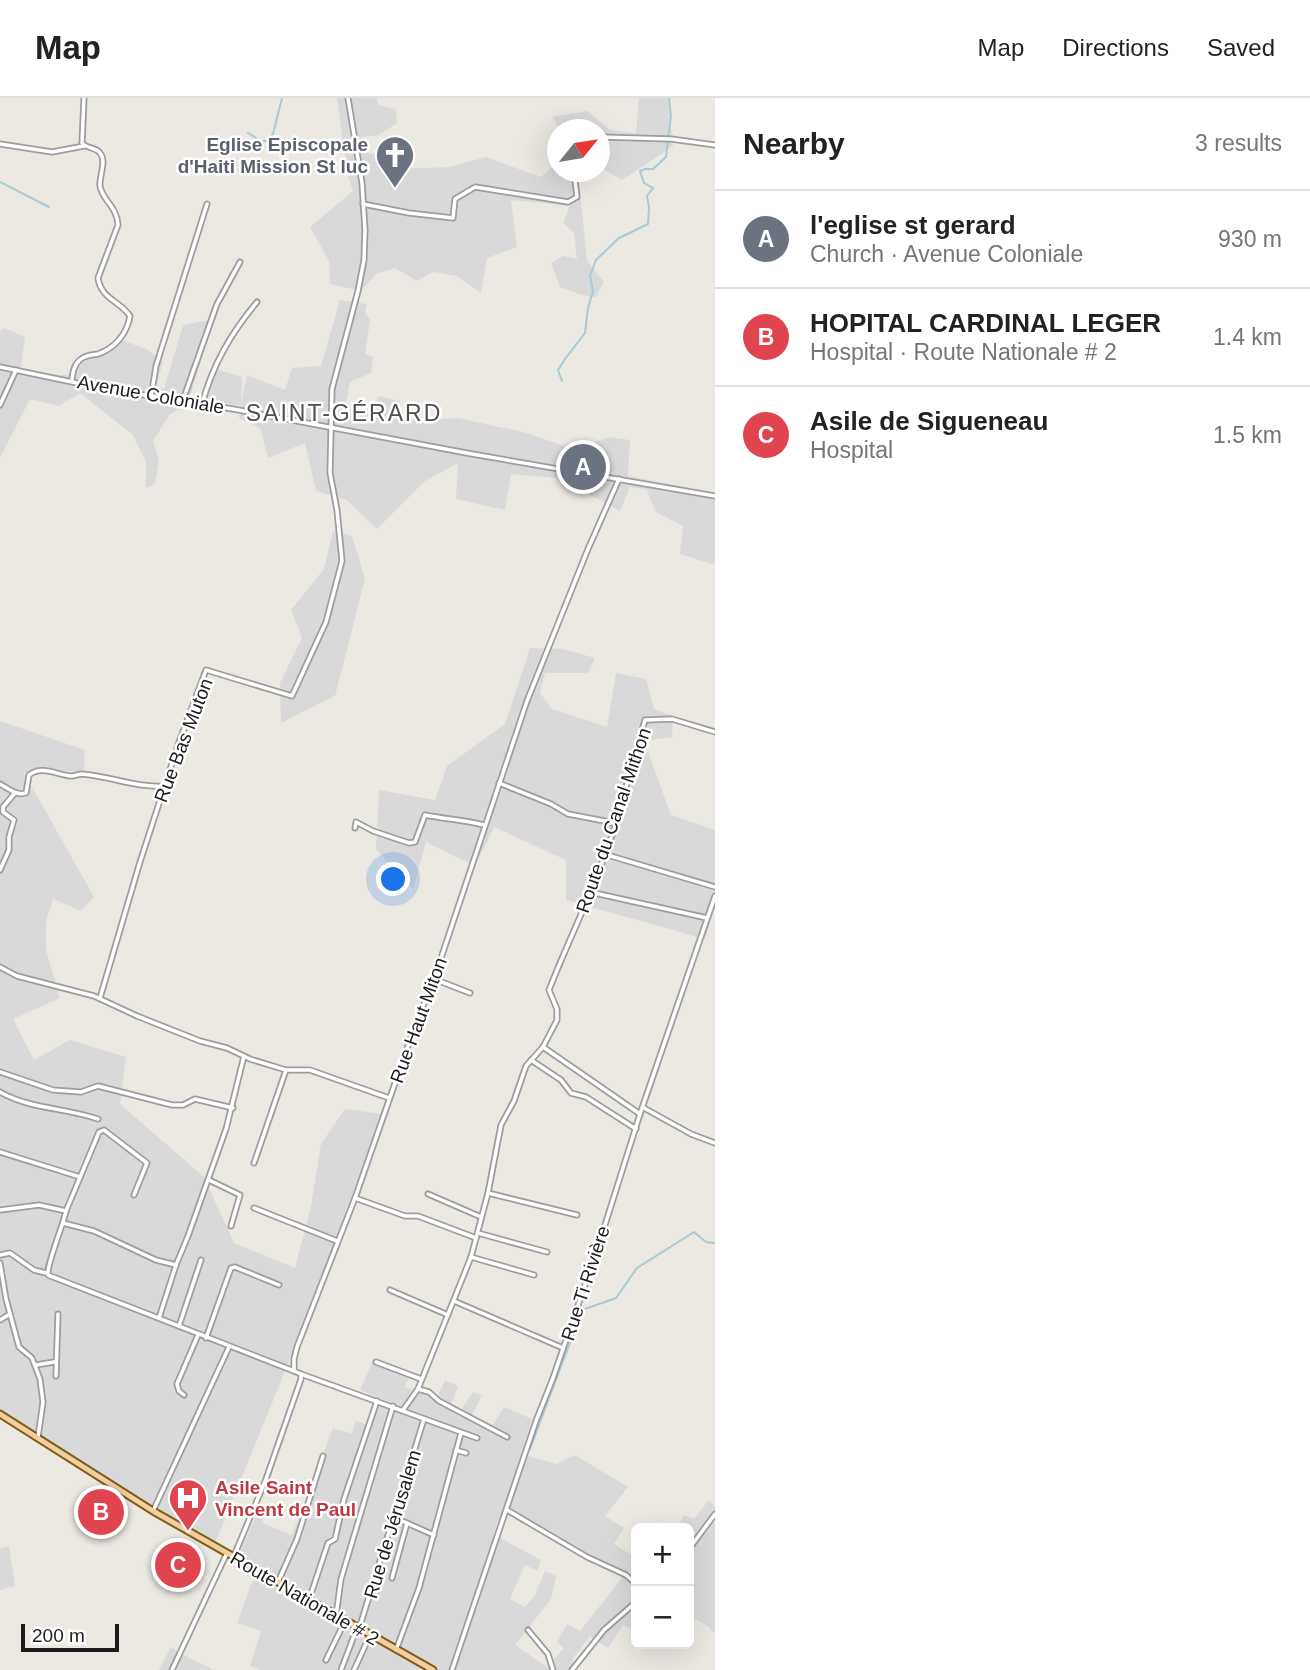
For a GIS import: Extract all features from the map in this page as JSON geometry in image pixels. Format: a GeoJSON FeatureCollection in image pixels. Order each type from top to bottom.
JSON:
{"type":"FeatureCollection","features":[{"type":"Feature","properties":{"kind":"main road","name":"Route Nationale # 2"},"geometry":{"type":"LineString","coordinates":[[0,1414],[153,1511],[433,1670]]}},
{"type":"Feature","properties":{"kind":"street"},"geometry":{"type":"LineString","coordinates":[[84,98],[81,137],[84,146]]}},
{"type":"Feature","properties":{"kind":"street","name":"Rue Bas Muton"},"geometry":{"type":"LineString","coordinates":[[100,998],[164,786],[206,670],[292,696],[326,622],[342,561],[330,474],[334,372],[364,260],[363,204],[348,98]]}},
{"type":"Feature","properties":{"kind":"street"},"geometry":{"type":"LineString","coordinates":[[610,137],[669,138],[715,145]]}},
{"type":"Feature","properties":{"kind":"street"},"geometry":{"type":"LineString","coordinates":[[0,144],[45,151],[84,146],[98,150],[103,157],[101,188],[118,217],[118,225],[98,284],[105,295],[126,310],[130,316],[129,326],[122,338],[100,353],[80,359],[71,380]]}},
{"type":"Feature","properties":{"kind":"street"},"geometry":{"type":"LineString","coordinates":[[363,204],[453,218],[455,199],[475,187],[568,202],[577,197],[575,182]]}},
{"type":"Feature","properties":{"kind":"street"},"geometry":{"type":"LineString","coordinates":[[151,397],[156,366],[208,204]]}},
{"type":"Feature","properties":{"kind":"street"},"geometry":{"type":"LineString","coordinates":[[183,400],[217,304],[240,262]]}},
{"type":"Feature","properties":{"kind":"street"},"geometry":{"type":"LineString","coordinates":[[202,404],[217,362],[230,336],[257,302]]}},
{"type":"Feature","properties":{"kind":"street","name":"Avenue Coloniale"},"geometry":{"type":"LineString","coordinates":[[0,367],[151,397],[183,400],[715,496]]}},
{"type":"Feature","properties":{"kind":"street"},"geometry":{"type":"LineString","coordinates":[[0,405],[16,370]]}},
{"type":"Feature","properties":{"kind":"street","name":"Rue Haut Miton"},"geometry":{"type":"LineString","coordinates":[[294,1371],[297,1347],[355,1198],[434,979],[484,825],[541,667],[619,479]]}},
{"type":"Feature","properties":{"kind":"street","name":"Route du Canal Mithon"},"geometry":{"type":"LineString","coordinates":[[403,1410],[418,1389],[471,1257],[488,1194],[501,1125],[514,1101],[526,1066],[543,1047],[558,1017],[558,1009],[549,990],[604,854],[646,720],[672,719],[715,732]]}},
{"type":"Feature","properties":{"kind":"street"},"geometry":{"type":"LineString","coordinates":[[0,784],[15,793],[26,793],[29,775],[39,770],[150,787],[164,786]]}},
{"type":"Feature","properties":{"kind":"street"},"geometry":{"type":"LineString","coordinates":[[499,783],[545,801],[568,814],[615,823]]}},
{"type":"Feature","properties":{"kind":"street"},"geometry":{"type":"LineString","coordinates":[[0,870],[9,850],[9,837],[14,820],[3,812],[3,807],[15,793]]}},
{"type":"Feature","properties":{"kind":"street"},"geometry":{"type":"LineString","coordinates":[[355,828],[356,822],[373,831],[409,843],[415,842],[425,815],[440,820],[460,819],[484,825]]}},
{"type":"Feature","properties":{"kind":"street"},"geometry":{"type":"LineString","coordinates":[[604,854],[715,887]]}},
{"type":"Feature","properties":{"kind":"street"},"geometry":{"type":"LineString","coordinates":[[589,891],[707,918]]}},
{"type":"Feature","properties":{"kind":"street","name":"Rue Ti Rivière"},"geometry":{"type":"LineString","coordinates":[[452,1670],[536,1421],[564,1349],[640,1114],[715,896]]}},
{"type":"Feature","properties":{"kind":"street"},"geometry":{"type":"LineString","coordinates":[[0,967],[17,975],[100,998],[200,1041],[244,1056],[286,1070],[310,1070],[389,1098]]}},
{"type":"Feature","properties":{"kind":"street"},"geometry":{"type":"LineString","coordinates":[[434,979],[470,993]]}},
{"type":"Feature","properties":{"kind":"street"},"geometry":{"type":"LineString","coordinates":[[543,1047],[640,1114]]}},
{"type":"Feature","properties":{"kind":"street"},"geometry":{"type":"LineString","coordinates":[[159,1318],[233,1108],[244,1056]]}},
{"type":"Feature","properties":{"kind":"street"},"geometry":{"type":"LineString","coordinates":[[531,1060],[561,1080],[571,1093],[586,1097],[636,1129]]}},
{"type":"Feature","properties":{"kind":"street"},"geometry":{"type":"LineString","coordinates":[[254,1164],[286,1070]]}},
{"type":"Feature","properties":{"kind":"street"},"geometry":{"type":"LineString","coordinates":[[0,1072],[53,1090],[80,1092],[98,1086],[172,1105],[183,1105],[195,1099],[233,1108]]}},
{"type":"Feature","properties":{"kind":"street"},"geometry":{"type":"LineString","coordinates":[[0,1092],[31,1103],[60,1111],[73,1111],[97,1119]]}},
{"type":"Feature","properties":{"kind":"street"},"geometry":{"type":"LineString","coordinates":[[644,1108],[691,1134],[715,1143]]}},
{"type":"Feature","properties":{"kind":"street"},"geometry":{"type":"LineString","coordinates":[[46,1273],[66,1211],[99,1132],[103,1130],[147,1163],[134,1195]]}},
{"type":"Feature","properties":{"kind":"street"},"geometry":{"type":"LineString","coordinates":[[0,1152],[80,1177]]}},
{"type":"Feature","properties":{"kind":"street"},"geometry":{"type":"LineString","coordinates":[[209,1180],[240,1195],[231,1226]]}},
{"type":"Feature","properties":{"kind":"street"},"geometry":{"type":"LineString","coordinates":[[428,1194],[481,1217]]}},
{"type":"Feature","properties":{"kind":"street"},"geometry":{"type":"LineString","coordinates":[[488,1194],[577,1216]]}},
{"type":"Feature","properties":{"kind":"street"},"geometry":{"type":"LineString","coordinates":[[355,1198],[405,1216],[418,1216],[477,1236],[548,1252]]}},
{"type":"Feature","properties":{"kind":"street"},"geometry":{"type":"LineString","coordinates":[[0,1210],[39,1205],[66,1211]]}},
{"type":"Feature","properties":{"kind":"street"},"geometry":{"type":"LineString","coordinates":[[254,1208],[337,1241]]}},
{"type":"Feature","properties":{"kind":"street"},"geometry":{"type":"LineString","coordinates":[[63,1223],[94,1231],[156,1260],[176,1265]]}},
{"type":"Feature","properties":{"kind":"street"},"geometry":{"type":"LineString","coordinates":[[0,1255],[10,1253],[34,1270],[51,1277],[229,1347],[477,1438]]}},
{"type":"Feature","properties":{"kind":"street"},"geometry":{"type":"LineString","coordinates":[[471,1257],[534,1275]]}},
{"type":"Feature","properties":{"kind":"street"},"geometry":{"type":"LineString","coordinates":[[179,1326],[201,1260]]}},
{"type":"Feature","properties":{"kind":"street"},"geometry":{"type":"LineString","coordinates":[[0,1263],[19,1347],[28,1353],[36,1364],[40,1379],[43,1402],[38,1437]]}},
{"type":"Feature","properties":{"kind":"street"},"geometry":{"type":"LineString","coordinates":[[206,1338],[232,1268],[279,1285]]}},
{"type":"Feature","properties":{"kind":"street"},"geometry":{"type":"LineString","coordinates":[[390,1290],[447,1315]]}},
{"type":"Feature","properties":{"kind":"street"},"geometry":{"type":"LineString","coordinates":[[454,1301],[564,1349]]}},
{"type":"Feature","properties":{"kind":"street"},"geometry":{"type":"LineString","coordinates":[[0,1320],[10,1314]]}},
{"type":"Feature","properties":{"kind":"street"},"geometry":{"type":"LineString","coordinates":[[56,1376],[58,1314]]}},
{"type":"Feature","properties":{"kind":"street"},"geometry":{"type":"LineString","coordinates":[[184,1395],[177,1384],[198,1335]]}},
{"type":"Feature","properties":{"kind":"street"},"geometry":{"type":"LineString","coordinates":[[153,1511],[229,1347]]}},
{"type":"Feature","properties":{"kind":"street"},"geometry":{"type":"LineString","coordinates":[[36,1364],[55,1362]]}},
{"type":"Feature","properties":{"kind":"street"},"geometry":{"type":"LineString","coordinates":[[376,1362],[421,1379]]}},
{"type":"Feature","properties":{"kind":"street"},"geometry":{"type":"LineString","coordinates":[[234,1557],[266,1479],[301,1374]]}},
{"type":"Feature","properties":{"kind":"street"},"geometry":{"type":"LineString","coordinates":[[418,1389],[429,1392],[439,1401],[507,1437]]}},
{"type":"Feature","properties":{"kind":"street"},"geometry":{"type":"LineString","coordinates":[[309,1600],[328,1543],[335,1539],[344,1499],[377,1401]]}},
{"type":"Feature","properties":{"kind":"street"},"geometry":{"type":"LineString","coordinates":[[336,1616],[341,1579],[393,1406]]}},
{"type":"Feature","properties":{"kind":"street","name":"Rue de Jérusalem"},"geometry":{"type":"LineString","coordinates":[[341,1670],[358,1629],[424,1419]]}},
{"type":"Feature","properties":{"kind":"street"},"geometry":{"type":"LineString","coordinates":[[396,1650],[419,1588],[461,1433]]}},
{"type":"Feature","properties":{"kind":"street"},"geometry":{"type":"LineString","coordinates":[[456,1450],[467,1453]]}},
{"type":"Feature","properties":{"kind":"street"},"geometry":{"type":"LineString","coordinates":[[278,1583],[297,1539],[323,1456]]}},
{"type":"Feature","properties":{"kind":"street"},"geometry":{"type":"LineString","coordinates":[[507,1510],[631,1580]]}},
{"type":"Feature","properties":{"kind":"street"},"geometry":{"type":"LineString","coordinates":[[694,1542],[715,1514]]}},
{"type":"Feature","properties":{"kind":"street"},"geometry":{"type":"LineString","coordinates":[[393,1517],[434,1535]]}},
{"type":"Feature","properties":{"kind":"street"},"geometry":{"type":"LineString","coordinates":[[392,1578],[407,1523]]}},
{"type":"Feature","properties":{"kind":"street"},"geometry":{"type":"LineString","coordinates":[[172,1670],[227,1553]]}},
{"type":"Feature","properties":{"kind":"street"},"geometry":{"type":"LineString","coordinates":[[572,1670],[604,1630],[631,1606]]}},
{"type":"Feature","properties":{"kind":"street"},"geometry":{"type":"LineString","coordinates":[[326,1660],[345,1621]]}},
{"type":"Feature","properties":{"kind":"street"},"geometry":{"type":"LineString","coordinates":[[528,1630],[548,1654],[553,1670]]}},
{"type":"Feature","properties":{"kind":"street"},"geometry":{"type":"LineString","coordinates":[[355,1670],[370,1635]]}},
{"type":"Feature","properties":{"kind":"shaded area"},"geometry":{"type":"Polygon","coordinates":[[[337,98],[377,98],[378,105],[396,109],[397,123],[379,135],[363,137],[363,152],[383,156],[393,169],[450,167],[486,157],[541,177],[547,171],[547,182],[579,182],[587,261],[604,282],[595,297],[560,287],[551,263],[563,256],[577,259],[574,233],[563,223],[570,206],[511,200],[517,247],[487,258],[481,293],[457,276],[433,272],[417,281],[395,268],[376,274],[361,291],[330,284],[329,261],[310,227],[353,191],[347,173],[337,98]]]}},
{"type":"Feature","properties":{"kind":"shaded area"},"geometry":{"type":"Polygon","coordinates":[[[639,98],[668,98],[673,146],[622,180],[610,173],[610,130],[636,133],[639,98]]]}},
{"type":"Feature","properties":{"kind":"shaded area"},"geometry":{"type":"Polygon","coordinates":[[[587,111],[597,119],[552,117],[587,111]]]}},
{"type":"Feature","properties":{"kind":"shaded area"},"geometry":{"type":"Polygon","coordinates":[[[340,300],[367,304],[365,312],[370,320],[365,354],[373,357],[371,373],[350,382],[345,408],[372,412],[378,396],[400,401],[396,416],[416,421],[458,418],[527,433],[575,450],[608,437],[630,440],[628,476],[715,493],[715,565],[680,554],[683,526],[656,512],[646,489],[630,487],[620,511],[559,478],[511,474],[505,510],[456,499],[458,463],[425,481],[377,529],[347,500],[316,491],[305,443],[268,458],[260,428],[239,418],[241,406],[201,399],[216,369],[242,377],[241,405],[247,375],[285,390],[292,368],[321,366],[340,300]]]}},
{"type":"Feature","properties":{"kind":"shaded area"},"geometry":{"type":"Polygon","coordinates":[[[214,319],[187,406],[170,414],[153,441],[159,460],[155,484],[146,488],[146,462],[133,435],[80,393],[59,406],[30,399],[0,458],[0,331],[4,328],[25,337],[20,374],[68,375],[75,359],[95,358],[122,340],[148,350],[163,362],[156,386],[164,389],[183,325],[214,319]]]}},
{"type":"Feature","properties":{"kind":"shaded area"},"geometry":{"type":"Polygon","coordinates":[[[333,531],[352,536],[365,579],[335,696],[281,723],[280,683],[302,638],[291,610],[324,569],[333,531]]]}},
{"type":"Feature","properties":{"kind":"shaded area"},"geometry":{"type":"Polygon","coordinates":[[[530,648],[563,649],[595,658],[588,673],[545,673],[540,693],[552,709],[607,727],[616,673],[646,679],[654,709],[673,716],[672,737],[644,741],[671,815],[715,830],[715,908],[705,939],[566,900],[566,860],[494,827],[475,866],[426,842],[413,889],[376,849],[379,790],[435,800],[447,766],[505,724],[530,648]]]}},
{"type":"Feature","properties":{"kind":"shaded area"},"geometry":{"type":"Polygon","coordinates":[[[0,721],[85,750],[84,772],[37,769],[24,773],[94,897],[81,911],[53,899],[46,921],[46,950],[60,998],[13,1019],[34,1060],[70,1040],[126,1057],[120,1104],[204,1177],[234,1243],[295,1268],[311,1206],[321,1144],[345,1109],[381,1114],[314,1300],[215,1543],[155,1509],[0,1411],[0,721]]]}},
{"type":"Feature","properties":{"kind":"shaded area"},"geometry":{"type":"Polygon","coordinates":[[[373,1361],[410,1376],[405,1387],[437,1398],[445,1380],[458,1386],[451,1405],[461,1410],[473,1392],[482,1396],[472,1415],[493,1425],[504,1407],[532,1419],[521,1454],[556,1464],[575,1455],[628,1487],[605,1516],[624,1528],[614,1544],[631,1555],[631,1629],[623,1625],[608,1648],[590,1636],[572,1659],[576,1670],[260,1670],[250,1666],[261,1631],[237,1623],[258,1566],[239,1554],[257,1514],[264,1517],[262,1523],[292,1535],[333,1428],[352,1434],[356,1421],[368,1425],[381,1399],[360,1390],[373,1361]],[[501,1513],[493,1534],[541,1560],[537,1571],[525,1565],[510,1599],[525,1607],[534,1597],[545,1571],[556,1576],[551,1599],[515,1645],[547,1667],[564,1648],[557,1642],[567,1624],[580,1631],[625,1574],[539,1527],[501,1513]]]}},
{"type":"Feature","properties":{"kind":"shaded area"},"geometry":{"type":"Polygon","coordinates":[[[709,1500],[715,1507],[715,1634],[709,1627],[694,1620],[694,1523],[680,1523],[684,1515],[694,1519],[709,1500]]]}},
{"type":"Feature","properties":{"kind":"shaded area"},"geometry":{"type":"Polygon","coordinates":[[[9,1546],[15,1586],[0,1590],[0,1548],[9,1546]]]}},
{"type":"Feature","properties":{"kind":"shaded area"},"geometry":{"type":"Polygon","coordinates":[[[171,1647],[185,1656],[214,1670],[159,1670],[171,1647]]]}},
{"type":"Feature","properties":{"kind":"waterway"},"geometry":{"type":"LineString","coordinates":[[248,133],[261,141],[267,141],[273,134],[282,98]]}},
{"type":"Feature","properties":{"kind":"waterway"},"geometry":{"type":"LineString","coordinates":[[562,381],[558,370],[585,333],[593,291],[590,276],[596,260],[619,238],[648,224],[647,196],[653,188],[644,183],[640,171],[653,169],[666,157],[671,116],[669,98]]}},
{"type":"Feature","properties":{"kind":"waterway"},"geometry":{"type":"LineString","coordinates":[[0,182],[49,207]]}},
{"type":"Feature","properties":{"kind":"waterway"},"geometry":{"type":"LineString","coordinates":[[572,1338],[582,1310],[616,1298],[637,1268],[694,1232],[706,1242],[715,1243]]}},
{"type":"Feature","properties":{"kind":"waterway"},"geometry":{"type":"LineString","coordinates":[[530,1449],[571,1340]]}},
{"type":"Feature","properties":{"kind":"place","name":"Eglise Episcopale d'Haiti Mission St luc"},"geometry":{"type":"Point","coordinates":[395,189]}},
{"type":"Feature","properties":{"kind":"place","name":"l'eglise st gerard"},"geometry":{"type":"Point","coordinates":[583,467]}},
{"type":"Feature","properties":{"kind":"place","name":"HOPITAL CARDINAL LEGER"},"geometry":{"type":"Point","coordinates":[101,1512]}},
{"type":"Feature","properties":{"kind":"place","name":"Asile Saint Vincent de Paul"},"geometry":{"type":"Point","coordinates":[188,1532]}},
{"type":"Feature","properties":{"kind":"place","name":"Asile de Sigueneau"},"geometry":{"type":"Point","coordinates":[178,1565]}},
{"type":"Feature","properties":{"kind":"district","name":"SAINT-GÉRARD"},"geometry":{"type":"Point","coordinates":[344,413]}}]}
